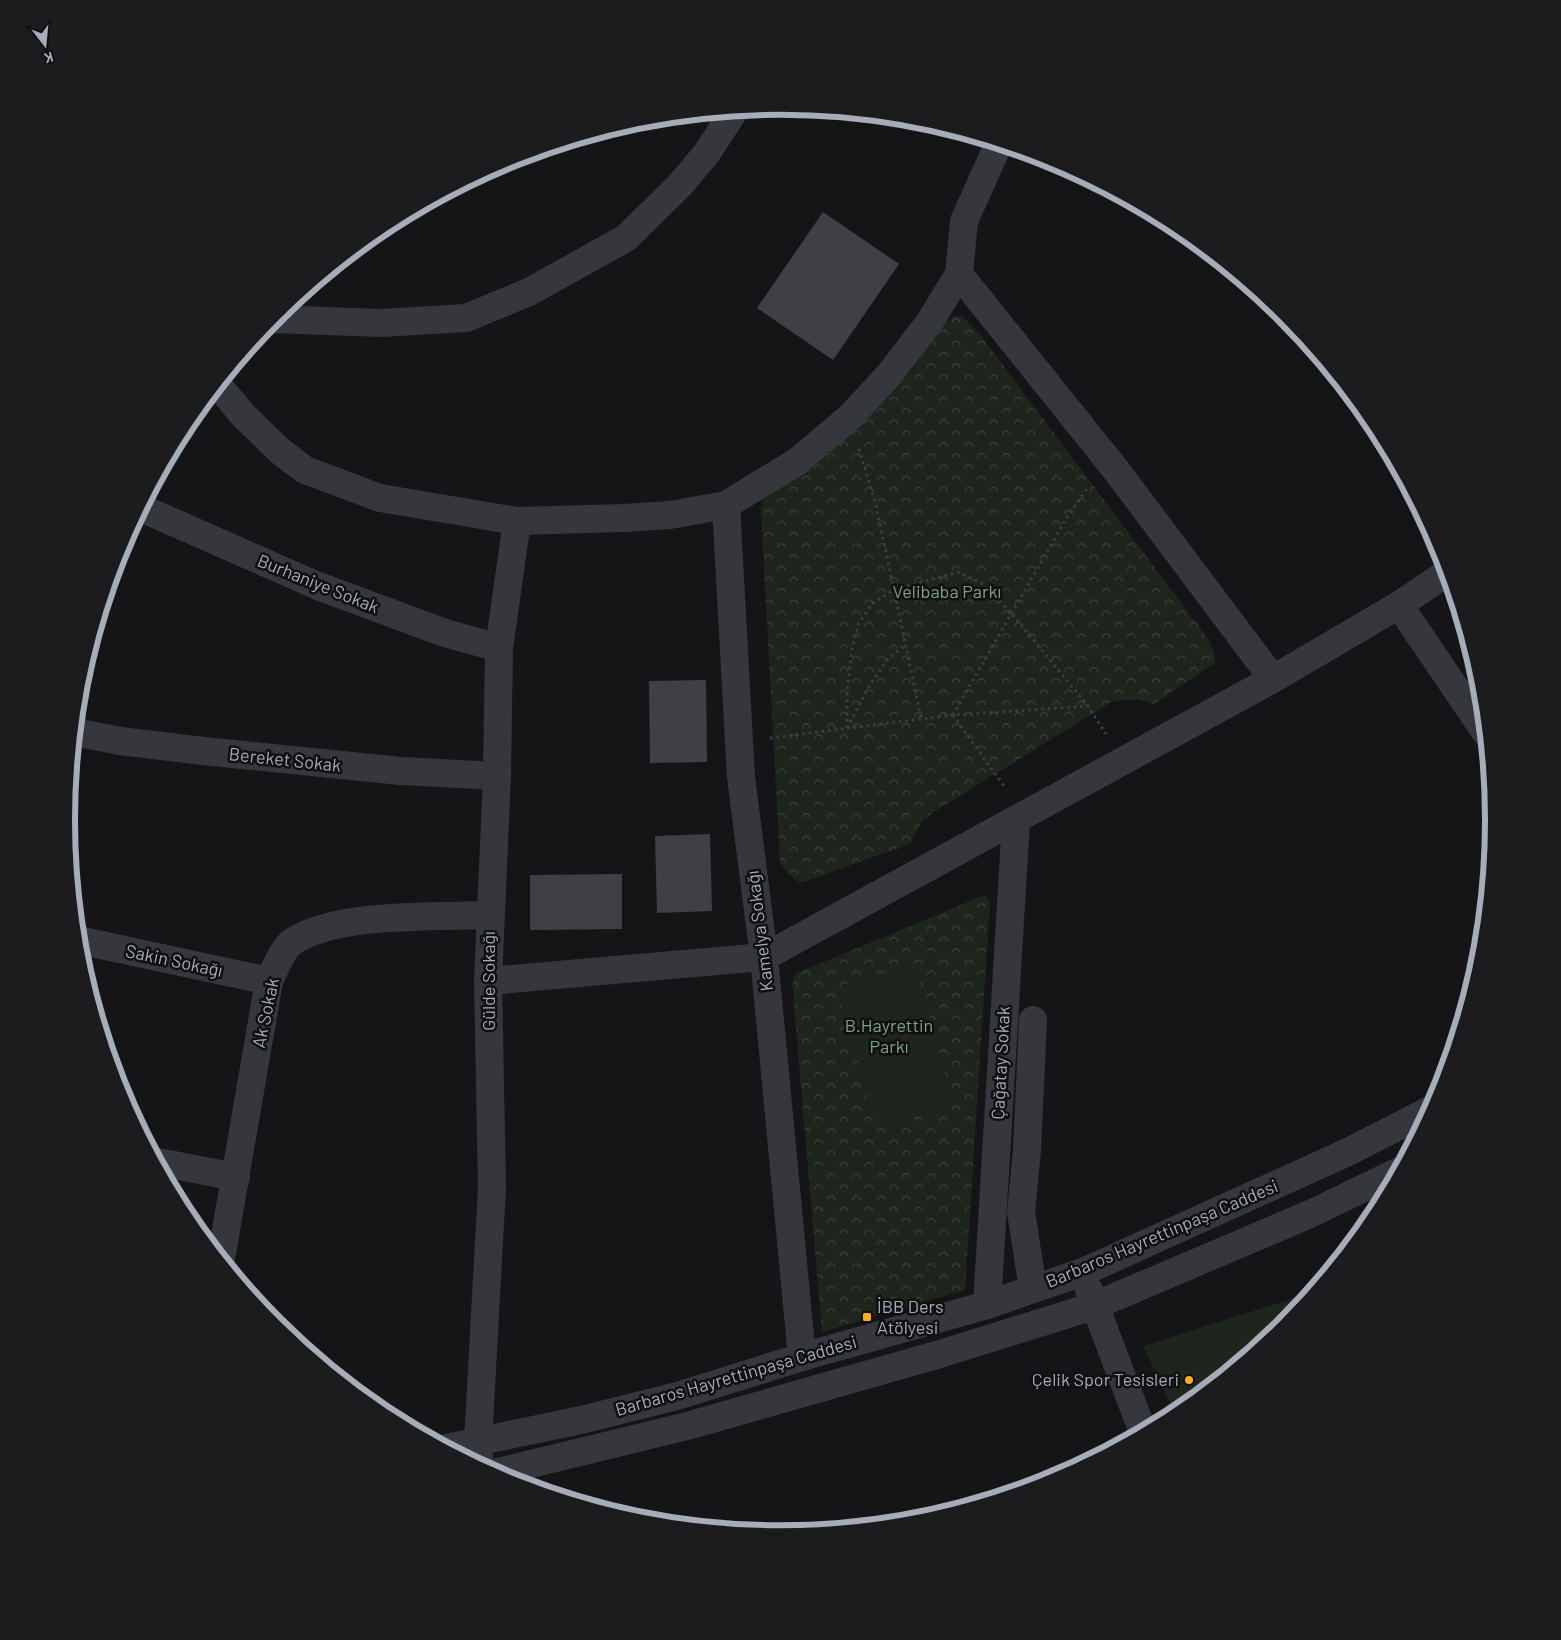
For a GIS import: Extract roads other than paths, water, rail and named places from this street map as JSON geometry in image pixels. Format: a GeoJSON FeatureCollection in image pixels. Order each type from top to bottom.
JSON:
{"type":"FeatureCollection","features":[{"type":"Feature","properties":{"kind":"street"},"geometry":{"type":"LineString","coordinates":[[284,319],[381,323],[466,318],[529,292],[626,238],[680,185],[706,154],[731,116]]}},
{"type":"Feature","properties":{"kind":"street"},"geometry":{"type":"LineString","coordinates":[[222,390],[249,421],[280,451],[305,470],[380,498],[517,521],[670,515],[726,505],[798,461],[850,417],[889,375],[930,323],[958,274],[964,221],[996,149]]}},
{"type":"Feature","properties":{"kind":"street"},"geometry":{"type":"LineString","coordinates":[[958,274],[1108,460],[1273,679]]}},
{"type":"Feature","properties":{"kind":"street","name":"Kamelya Sokağı"},"geometry":{"type":"LineString","coordinates":[[726,505],[741,777],[764,957],[802,1358]]}},
{"type":"Feature","properties":{"kind":"street","name":"Burhaniye Sokak"},"geometry":{"type":"LineString","coordinates":[[147,511],[318,586],[445,633],[500,648]]}},
{"type":"Feature","properties":{"kind":"street","name":"Gülde Sokağı"},"geometry":{"type":"LineString","coordinates":[[479,1454],[492,1187],[488,981],[497,776],[500,648],[517,521]]}},
{"type":"Feature","properties":{"kind":"street"},"geometry":{"type":"LineString","coordinates":[[488,981],[764,957],[1020,819],[1273,679],[1399,605],[1442,576]]}},
{"type":"Feature","properties":{"kind":"street"},"geometry":{"type":"LineString","coordinates":[[1399,605],[1479,723]]}},
{"type":"Feature","properties":{"kind":"street","name":"Bereket Sokak"},"geometry":{"type":"LineString","coordinates":[[81,733],[120,741],[203,751],[401,771],[497,776]]}},
{"type":"Feature","properties":{"kind":"street","name":"Çağatay Sokak"},"geometry":{"type":"LineString","coordinates":[[987,1305],[1020,819]]}},
{"type":"Feature","properties":{"kind":"street","name":"Ak Sokak"},"geometry":{"type":"LineString","coordinates":[[222,1251],[270,981],[290,943],[310,932],[332,925],[379,919],[490,914]]}},
{"type":"Feature","properties":{"kind":"street","name":"Sakin Sokağı"},"geometry":{"type":"LineString","coordinates":[[86,942],[270,981]]}},
{"type":"Feature","properties":{"kind":"street"},"geometry":{"type":"LineString","coordinates":[[1033,1020],[1026,1150],[1020,1212],[1033,1289]]}},
{"type":"Feature","properties":{"kind":"street","name":"Barbaros Hayrettinpaşa Caddesi"},"geometry":{"type":"LineString","coordinates":[[465,1451],[479,1454],[581,1420],[677,1396],[987,1305],[1082,1272],[1348,1152],[1421,1114]]}},
{"type":"Feature","properties":{"kind":"street"},"geometry":{"type":"LineString","coordinates":[[165,1163],[236,1177]]}},
{"type":"Feature","properties":{"kind":"street","name":"Barbaros Hayrettinpaşa Caddesi"},"geometry":{"type":"LineString","coordinates":[[506,1470],[687,1426],[940,1354],[1094,1306],[1310,1214],[1389,1176]]}},
{"type":"Feature","properties":{"kind":"street"},"geometry":{"type":"LineString","coordinates":[[1082,1272],[1141,1426]]}},
{"type":"Feature","properties":{"kind":"place","name":"İBB Ders Atölyesi"},"geometry":{"type":"Point","coordinates":[867,1317]}},
{"type":"Feature","properties":{"kind":"place","name":"Çelik Spor Tesisleri"},"geometry":{"type":"Point","coordinates":[1189,1380]}},
{"type":"Feature","properties":{"kind":"park label","name":"Velibaba Parkı"},"geometry":{"type":"Point","coordinates":[947,592]}},
{"type":"Feature","properties":{"kind":"park label","name":"B.Hayrettin Parkı"},"geometry":{"type":"Point","coordinates":[889,1036]}}]}
